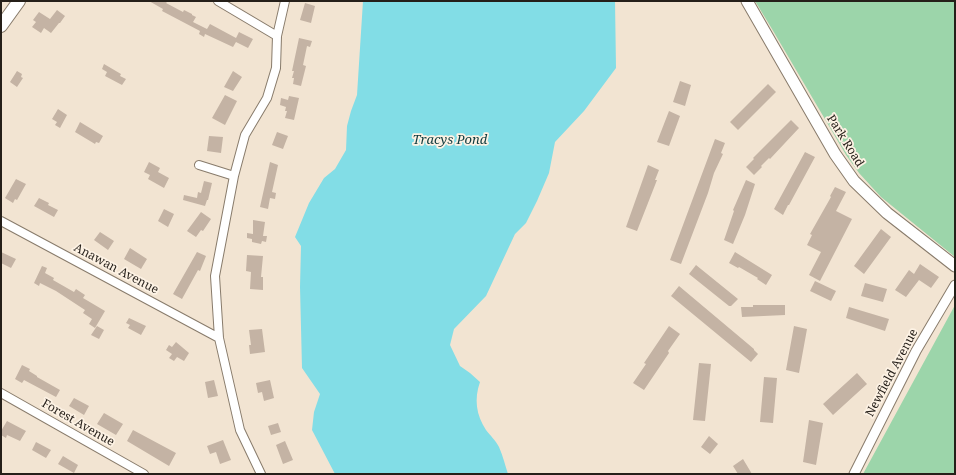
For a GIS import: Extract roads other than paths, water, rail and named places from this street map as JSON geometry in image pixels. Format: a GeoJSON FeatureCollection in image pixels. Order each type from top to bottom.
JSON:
{"type":"FeatureCollection","features":[{"type":"Feature","properties":{"kind":"main road"},"geometry":{"type":"LineString","coordinates":[[1,26],[19,1]]}},
{"type":"Feature","properties":{"kind":"main road","name":"Park Road"},"geometry":{"type":"LineString","coordinates":[[747,1],[799,89],[835,154],[854,181],[887,214],[955,266]]}},
{"type":"Feature","properties":{"kind":"street"},"geometry":{"type":"LineString","coordinates":[[218,1],[277,36]]}},
{"type":"Feature","properties":{"kind":"street"},"geometry":{"type":"LineString","coordinates":[[261,474],[240,430],[219,338],[215,276],[234,176],[245,135],[267,98],[276,68],[277,36],[285,1]]}},
{"type":"Feature","properties":{"kind":"street"},"geometry":{"type":"LineString","coordinates":[[199,165],[234,176]]}},
{"type":"Feature","properties":{"kind":"street","name":"Anawan Avenue"},"geometry":{"type":"LineString","coordinates":[[1,221],[219,338]]}},
{"type":"Feature","properties":{"kind":"street","name":"Newfield Avenue"},"geometry":{"type":"LineString","coordinates":[[854,474],[916,351],[955,285]]}},
{"type":"Feature","properties":{"kind":"street","name":"Forest Avenue"},"geometry":{"type":"LineString","coordinates":[[1,393],[144,474]]}},
{"type":"Feature","properties":{"kind":"water","name":"Tracys Pond"},"geometry":{"type":"Polygon","coordinates":[[[363,1],[615,1],[616,68],[584,111],[555,142],[549,173],[526,223],[515,234],[486,296],[454,329],[450,345],[460,366],[480,382],[477,395],[478,413],[486,430],[499,447],[508,474],[335,474],[312,430],[314,412],[320,394],[302,368],[300,287],[301,246],[295,237],[309,203],[324,178],[335,169],[346,150],[347,126],[357,95],[363,1]]]}}]}
